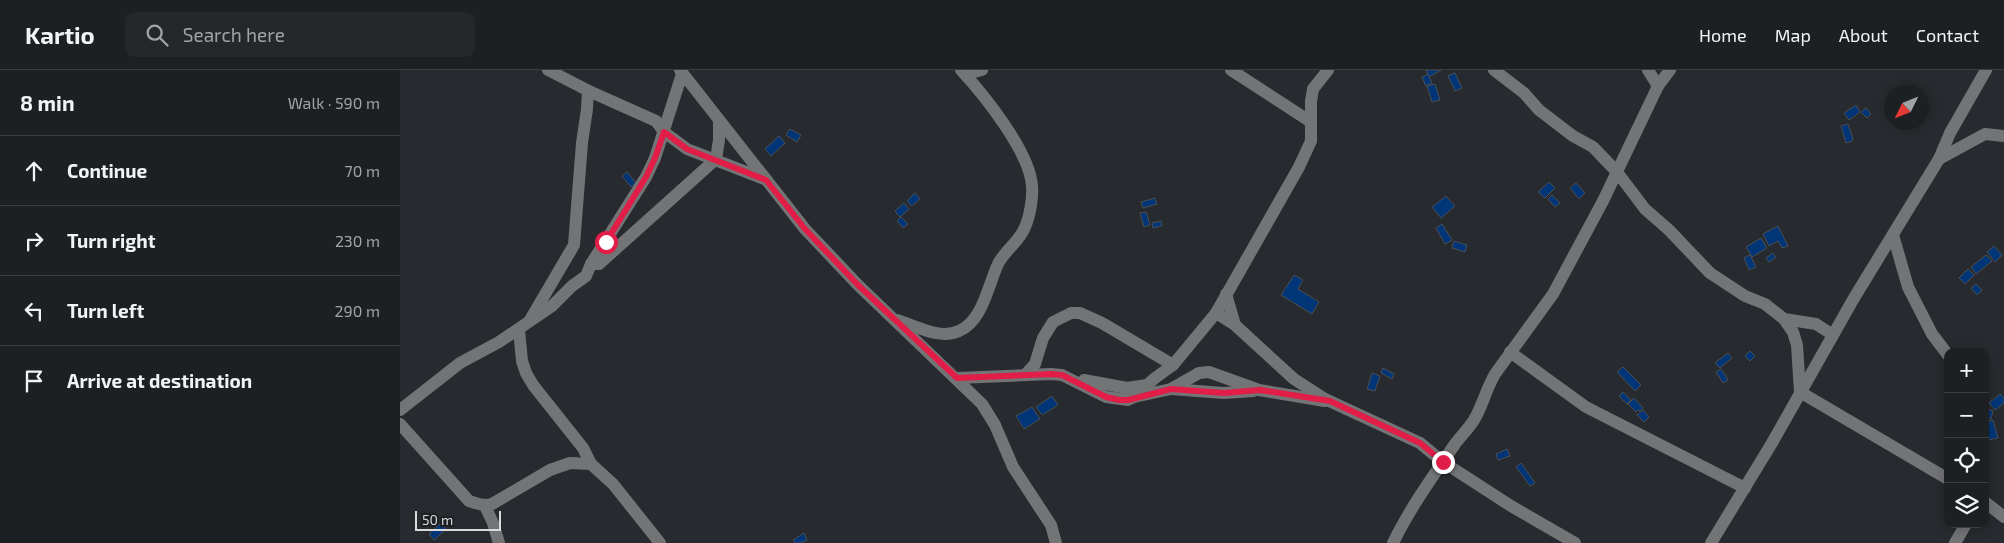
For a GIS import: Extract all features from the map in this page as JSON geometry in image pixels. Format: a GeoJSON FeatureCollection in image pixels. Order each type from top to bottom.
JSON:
{"type":"FeatureCollection","features":[{"type":"Feature","properties":{"kind":"street"},"geometry":{"type":"LineString","coordinates":[[548,70],[656,121],[664,132],[687,149],[766,180]]}},
{"type":"Feature","properties":{"kind":"street"},"geometry":{"type":"LineString","coordinates":[[894,320],[941,334],[950,335],[961,331],[970,323],[981,307],[998,263],[1026,226],[1032,186],[1029,171],[1012,138],[980,92],[961,70]]}},
{"type":"Feature","properties":{"kind":"street"},"geometry":{"type":"LineString","coordinates":[[965,70],[970,72],[982,70]]}},
{"type":"Feature","properties":{"kind":"street"},"geometry":{"type":"LineString","coordinates":[[1231,70],[1311,122]]}},
{"type":"Feature","properties":{"kind":"street"},"geometry":{"type":"LineString","coordinates":[[1134,397],[1173,365],[1216,313],[1308,151],[1311,140],[1311,101],[1313,89],[1328,70]]}},
{"type":"Feature","properties":{"kind":"street"},"geometry":{"type":"LineString","coordinates":[[1494,70],[1524,93],[1539,110],[1573,136],[1592,147],[1617,172],[1645,209],[1669,230],[1710,273],[1745,296],[1764,304],[1784,320],[1793,332],[1797,345],[1800,392]]}},
{"type":"Feature","properties":{"kind":"street"},"geometry":{"type":"LineString","coordinates":[[1648,70],[1658,86]]}},
{"type":"Feature","properties":{"kind":"street"},"geometry":{"type":"LineString","coordinates":[[1393,543],[1405,518],[1473,421],[1481,407],[1489,384],[1553,294],[1617,172],[1658,86],[1670,70]]}},
{"type":"Feature","properties":{"kind":"street"},"geometry":{"type":"LineString","coordinates":[[1711,543],[1939,158],[1950,133],[1986,70]]}},
{"type":"Feature","properties":{"kind":"street"},"geometry":{"type":"LineString","coordinates":[[681,72],[805,229],[858,285],[982,404],[995,425],[1013,467],[1051,525],[1056,543]]}},
{"type":"Feature","properties":{"kind":"street"},"geometry":{"type":"LineString","coordinates":[[400,410],[460,363],[523,327],[552,306],[572,286],[586,276],[591,264],[646,177],[655,158],[681,72]]}},
{"type":"Feature","properties":{"kind":"street"},"geometry":{"type":"LineString","coordinates":[[588,90],[588,109],[582,143],[574,245],[523,327],[522,361],[533,385],[583,448],[591,464],[613,484],[660,543]]}},
{"type":"Feature","properties":{"kind":"street"},"geometry":{"type":"LineString","coordinates":[[591,264],[599,264],[716,159],[719,140],[718,120]]}},
{"type":"Feature","properties":{"kind":"street"},"geometry":{"type":"LineString","coordinates":[[1939,158],[1985,134],[2004,136]]}},
{"type":"Feature","properties":{"kind":"street"},"geometry":{"type":"LineString","coordinates":[[1893,235],[1908,287],[1932,334],[1944,350]]}},
{"type":"Feature","properties":{"kind":"street"},"geometry":{"type":"LineString","coordinates":[[1226,294],[1235,325]]}},
{"type":"Feature","properties":{"kind":"street"},"geometry":{"type":"LineString","coordinates":[[1025,376],[1035,364],[1043,338],[1053,322],[1071,313],[1080,313],[1102,322],[1173,365]]}},
{"type":"Feature","properties":{"kind":"street"},"geometry":{"type":"LineString","coordinates":[[1216,313],[1235,325],[1294,379],[1330,401],[1420,443],[1443,462],[1511,506],[1575,543]]}},
{"type":"Feature","properties":{"kind":"street"},"geometry":{"type":"LineString","coordinates":[[1784,320],[1816,324],[1830,332],[1832,337]]}},
{"type":"Feature","properties":{"kind":"street"},"geometry":{"type":"LineString","coordinates":[[1510,352],[1586,407],[1745,488]]}},
{"type":"Feature","properties":{"kind":"street"},"geometry":{"type":"LineString","coordinates":[[1171,389],[1199,373],[1209,372],[1260,390],[1330,401]]}},
{"type":"Feature","properties":{"kind":"street"},"geometry":{"type":"LineString","coordinates":[[957,378],[1062,375],[1108,386],[1127,388],[1147,385]]}},
{"type":"Feature","properties":{"kind":"street"},"geometry":{"type":"LineString","coordinates":[[1062,375],[1106,397],[1119,400],[1128,400],[1171,389],[1224,393],[1260,390]]}},
{"type":"Feature","properties":{"kind":"street"},"geometry":{"type":"LineString","coordinates":[[1800,392],[1944,477]]}},
{"type":"Feature","properties":{"kind":"street"},"geometry":{"type":"LineString","coordinates":[[400,424],[470,501],[485,506],[504,498],[550,470],[570,463],[591,464]]}},
{"type":"Feature","properties":{"kind":"street"},"geometry":{"type":"LineString","coordinates":[[1989,505],[2004,517]]}},
{"type":"Feature","properties":{"kind":"street"},"geometry":{"type":"LineString","coordinates":[[485,506],[493,523],[498,543]]}},
{"type":"Feature","properties":{"kind":"street"},"geometry":{"type":"LineString","coordinates":[[1955,543],[1964,528]]}},
{"type":"Feature","properties":{"kind":"building"},"geometry":{"type":"Polygon","coordinates":[[[1426,70],[1441,70],[1429,77],[1426,70]]]}},
{"type":"Feature","properties":{"kind":"building"},"geometry":{"type":"Polygon","coordinates":[[[1455,73],[1462,88],[1455,91],[1448,76],[1455,73]]]}},
{"type":"Feature","properties":{"kind":"building"},"geometry":{"type":"Polygon","coordinates":[[[1428,74],[1432,83],[1426,86],[1422,77],[1428,74]]]}},
{"type":"Feature","properties":{"kind":"building"},"geometry":{"type":"Polygon","coordinates":[[[1435,84],[1440,100],[1432,102],[1427,86],[1435,84]]]}},
{"type":"Feature","properties":{"kind":"building"},"geometry":{"type":"Polygon","coordinates":[[[1856,105],[1860,112],[1849,120],[1844,113],[1856,105]]]}},
{"type":"Feature","properties":{"kind":"building"},"geometry":{"type":"Polygon","coordinates":[[[1866,108],[1871,114],[1867,118],[1861,112],[1866,108]]]}},
{"type":"Feature","properties":{"kind":"building"},"geometry":{"type":"Polygon","coordinates":[[[1848,124],[1853,139],[1846,143],[1841,126],[1848,124]]]}},
{"type":"Feature","properties":{"kind":"building"},"geometry":{"type":"Polygon","coordinates":[[[790,129],[801,135],[797,142],[786,135],[790,129]]]}},
{"type":"Feature","properties":{"kind":"building"},"geometry":{"type":"Polygon","coordinates":[[[779,136],[785,143],[771,156],[765,149],[779,136]]]}},
{"type":"Feature","properties":{"kind":"building"},"geometry":{"type":"Polygon","coordinates":[[[627,172],[636,183],[631,187],[622,176],[627,172]]]}},
{"type":"Feature","properties":{"kind":"building"},"geometry":{"type":"Polygon","coordinates":[[[1549,182],[1555,188],[1545,198],[1538,192],[1549,182]]]}},
{"type":"Feature","properties":{"kind":"building"},"geometry":{"type":"Polygon","coordinates":[[[1576,183],[1585,193],[1579,199],[1570,188],[1576,183]]]}},
{"type":"Feature","properties":{"kind":"building"},"geometry":{"type":"Polygon","coordinates":[[[915,193],[920,199],[912,206],[907,201],[915,193]]]}},
{"type":"Feature","properties":{"kind":"building"},"geometry":{"type":"Polygon","coordinates":[[[1552,195],[1560,203],[1555,207],[1548,199],[1552,195]]]}},
{"type":"Feature","properties":{"kind":"building"},"geometry":{"type":"Polygon","coordinates":[[[1446,196],[1455,206],[1441,218],[1432,207],[1446,196]]]}},
{"type":"Feature","properties":{"kind":"building"},"geometry":{"type":"Polygon","coordinates":[[[1155,198],[1157,204],[1143,208],[1141,202],[1155,198]]]}},
{"type":"Feature","properties":{"kind":"building"},"geometry":{"type":"Polygon","coordinates":[[[904,203],[909,209],[900,217],[895,211],[904,203]]]}},
{"type":"Feature","properties":{"kind":"building"},"geometry":{"type":"Polygon","coordinates":[[[1146,212],[1150,225],[1144,227],[1140,213],[1146,212]]]}},
{"type":"Feature","properties":{"kind":"building"},"geometry":{"type":"Polygon","coordinates":[[[901,217],[908,224],[903,228],[897,221],[901,217]]]}},
{"type":"Feature","properties":{"kind":"building"},"geometry":{"type":"Polygon","coordinates":[[[1161,221],[1162,226],[1153,228],[1152,223],[1161,221]]]}},
{"type":"Feature","properties":{"kind":"building"},"geometry":{"type":"Polygon","coordinates":[[[1442,224],[1452,240],[1445,244],[1436,228],[1442,224]]]}},
{"type":"Feature","properties":{"kind":"building"},"geometry":{"type":"Polygon","coordinates":[[[1778,226],[1788,246],[1782,248],[1778,241],[1769,246],[1763,234],[1778,226]]]}},
{"type":"Feature","properties":{"kind":"building"},"geometry":{"type":"Polygon","coordinates":[[[1761,238],[1767,248],[1752,257],[1746,247],[1761,238]]]}},
{"type":"Feature","properties":{"kind":"building"},"geometry":{"type":"Polygon","coordinates":[[[1454,241],[1467,245],[1465,252],[1452,248],[1454,241]]]}},
{"type":"Feature","properties":{"kind":"building"},"geometry":{"type":"Polygon","coordinates":[[[1994,246],[2002,255],[1995,262],[1987,252],[1994,246]]]}},
{"type":"Feature","properties":{"kind":"building"},"geometry":{"type":"Polygon","coordinates":[[[1773,253],[1776,257],[1769,262],[1766,258],[1773,253]]]}},
{"type":"Feature","properties":{"kind":"building"},"geometry":{"type":"Polygon","coordinates":[[[1750,255],[1756,267],[1749,270],[1744,258],[1750,255]]]}},
{"type":"Feature","properties":{"kind":"building"},"geometry":{"type":"Polygon","coordinates":[[[1986,255],[1992,261],[1976,274],[1971,267],[1986,255]]]}},
{"type":"Feature","properties":{"kind":"building"},"geometry":{"type":"Polygon","coordinates":[[[1968,269],[1974,275],[1965,284],[1959,278],[1968,269]]]}},
{"type":"Feature","properties":{"kind":"building"},"geometry":{"type":"Polygon","coordinates":[[[1294,275],[1303,280],[1298,289],[1319,302],[1312,314],[1281,295],[1294,275]]]}},
{"type":"Feature","properties":{"kind":"building"},"geometry":{"type":"Polygon","coordinates":[[[1976,284],[1982,290],[1977,295],[1971,288],[1976,284]]]}},
{"type":"Feature","properties":{"kind":"building"},"geometry":{"type":"Polygon","coordinates":[[[1750,351],[1755,356],[1750,361],[1745,356],[1750,351]]]}},
{"type":"Feature","properties":{"kind":"building"},"geometry":{"type":"Polygon","coordinates":[[[1728,353],[1732,358],[1720,368],[1715,363],[1728,353]]]}},
{"type":"Feature","properties":{"kind":"building"},"geometry":{"type":"Polygon","coordinates":[[[1623,367],[1641,385],[1635,391],[1617,372],[1623,367]]]}},
{"type":"Feature","properties":{"kind":"building"},"geometry":{"type":"Polygon","coordinates":[[[1383,368],[1394,374],[1392,379],[1381,373],[1383,368]]]}},
{"type":"Feature","properties":{"kind":"building"},"geometry":{"type":"Polygon","coordinates":[[[1721,369],[1728,380],[1723,383],[1716,372],[1721,369]]]}},
{"type":"Feature","properties":{"kind":"building"},"geometry":{"type":"Polygon","coordinates":[[[1372,373],[1380,376],[1375,391],[1367,389],[1372,373]]]}},
{"type":"Feature","properties":{"kind":"building"},"geometry":{"type":"Polygon","coordinates":[[[1623,392],[1631,400],[1627,404],[1619,396],[1623,392]]]}},
{"type":"Feature","properties":{"kind":"building"},"geometry":{"type":"Polygon","coordinates":[[[2000,394],[2004,398],[2004,403],[1995,410],[1989,403],[2000,394]]]}},
{"type":"Feature","properties":{"kind":"building"},"geometry":{"type":"Polygon","coordinates":[[[1052,396],[1058,405],[1042,415],[1036,407],[1052,396]]]}},
{"type":"Feature","properties":{"kind":"building"},"geometry":{"type":"Polygon","coordinates":[[[1634,398],[1643,408],[1640,411],[1636,412],[1628,404],[1634,398]]]}},
{"type":"Feature","properties":{"kind":"building"},"geometry":{"type":"Polygon","coordinates":[[[1032,407],[1040,419],[1024,429],[1016,416],[1032,407]]]}},
{"type":"Feature","properties":{"kind":"building"},"geometry":{"type":"Polygon","coordinates":[[[1643,410],[1649,417],[1644,422],[1637,415],[1643,410]]]}},
{"type":"Feature","properties":{"kind":"building"},"geometry":{"type":"Polygon","coordinates":[[[1989,410],[1993,411],[1991,419],[1989,418],[1989,410]]]}},
{"type":"Feature","properties":{"kind":"building"},"geometry":{"type":"Polygon","coordinates":[[[1993,420],[1998,438],[1989,440],[1989,421],[1993,420]]]}},
{"type":"Feature","properties":{"kind":"building"},"geometry":{"type":"Polygon","coordinates":[[[1507,449],[1510,456],[1498,460],[1496,454],[1507,449]]]}},
{"type":"Feature","properties":{"kind":"building"},"geometry":{"type":"Polygon","coordinates":[[[1521,463],[1535,483],[1530,486],[1516,467],[1521,463]]]}},
{"type":"Feature","properties":{"kind":"building"},"geometry":{"type":"Polygon","coordinates":[[[441,523],[446,529],[434,540],[429,534],[441,523]]]}},
{"type":"Feature","properties":{"kind":"building"},"geometry":{"type":"Polygon","coordinates":[[[804,533],[807,540],[795,543],[793,540],[804,533]]]}},
{"type":"Feature","properties":{"kind":"route"},"geometry":{"type":"LineString","coordinates":[[606,242],[646,177],[664,132],[687,149],[766,180],[805,229],[858,285],[957,378],[1062,375],[1106,397],[1119,400],[1128,400],[1171,389],[1205,393],[1260,390],[1330,401],[1420,443],[1429,448],[1443,462]]}}]}
